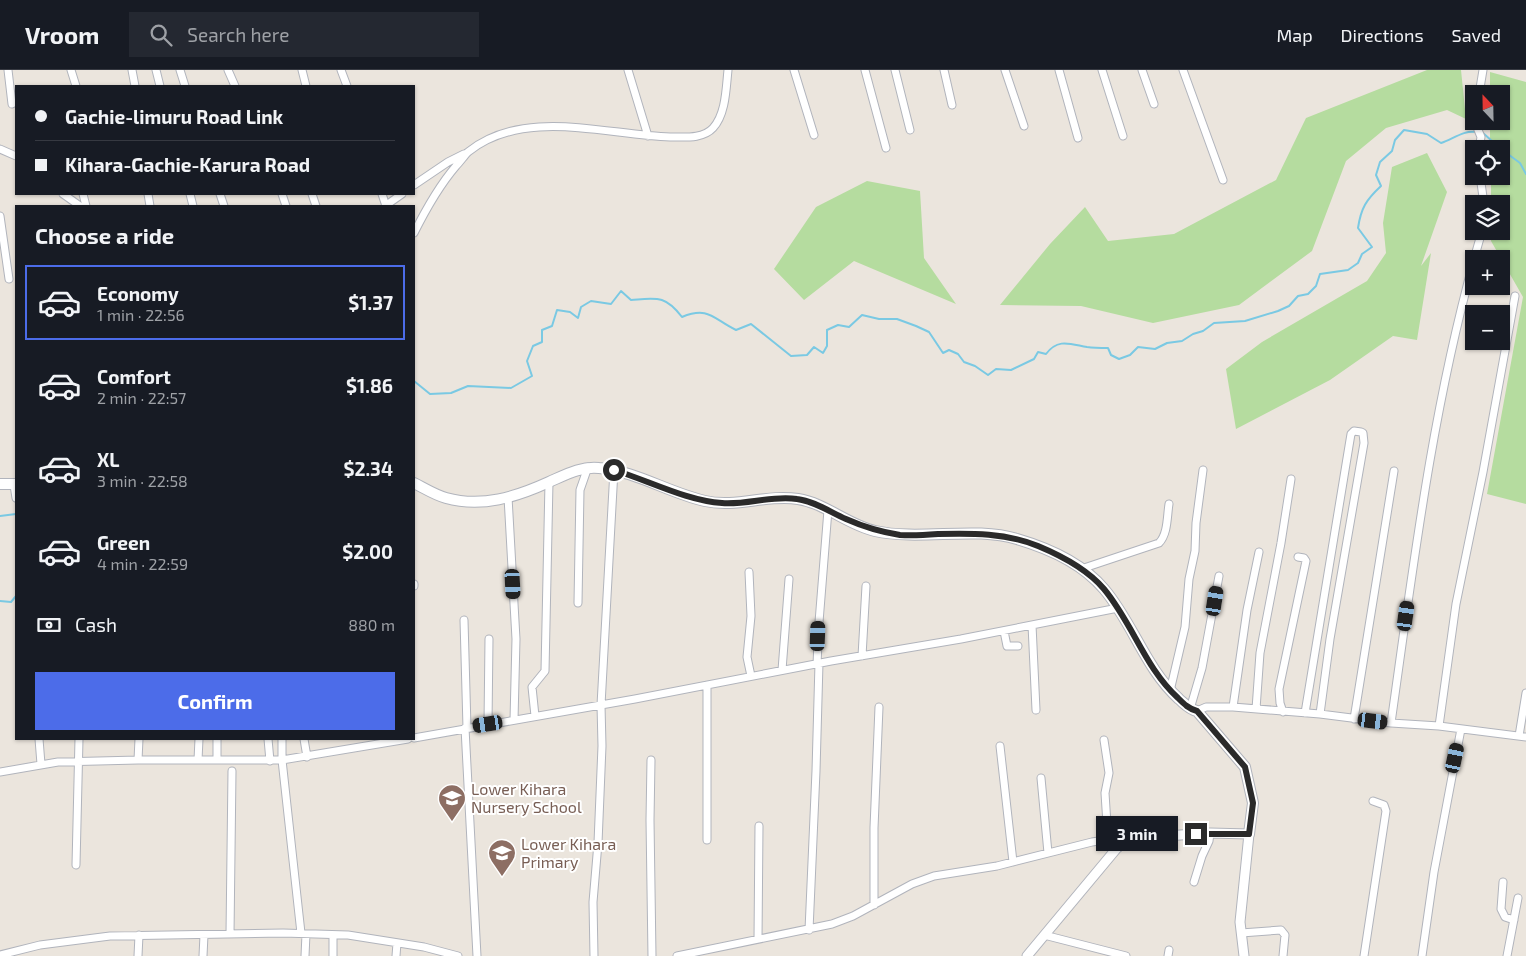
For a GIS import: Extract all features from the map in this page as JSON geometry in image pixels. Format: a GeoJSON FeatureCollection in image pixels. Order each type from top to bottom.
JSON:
{"type":"FeatureCollection","features":[{"type":"Feature","properties":{"kind":"main road"},"geometry":{"type":"LineString","coordinates":[[415,483],[445,498],[466,502],[494,501],[523,494],[567,473],[588,467],[614,470],[704,501],[723,504],[777,498],[798,499],[816,504],[873,530],[903,535],[987,535],[1014,538],[1038,546],[1081,569],[1104,589],[1118,608],[1154,672],[1170,691],[1194,710],[1245,767],[1253,803],[1249,834]]}},
{"type":"Feature","properties":{"kind":"main road"},"geometry":{"type":"LineString","coordinates":[[0,484],[15,485]]}},
{"type":"Feature","properties":{"kind":"street"},"geometry":{"type":"LineString","coordinates":[[8,70],[12,104]]}},
{"type":"Feature","properties":{"kind":"street"},"geometry":{"type":"LineString","coordinates":[[71,70],[76,85]]}},
{"type":"Feature","properties":{"kind":"street"},"geometry":{"type":"LineString","coordinates":[[132,70],[135,85]]}},
{"type":"Feature","properties":{"kind":"street"},"geometry":{"type":"LineString","coordinates":[[156,70],[160,85]]}},
{"type":"Feature","properties":{"kind":"street"},"geometry":{"type":"LineString","coordinates":[[180,70],[185,85]]}},
{"type":"Feature","properties":{"kind":"street"},"geometry":{"type":"LineString","coordinates":[[228,70],[235,85]]}},
{"type":"Feature","properties":{"kind":"street"},"geometry":{"type":"LineString","coordinates":[[302,70],[306,85]]}},
{"type":"Feature","properties":{"kind":"street"},"geometry":{"type":"LineString","coordinates":[[341,70],[347,85]]}},
{"type":"Feature","properties":{"kind":"street"},"geometry":{"type":"LineString","coordinates":[[628,70],[648,136]]}},
{"type":"Feature","properties":{"kind":"street"},"geometry":{"type":"LineString","coordinates":[[415,184],[448,162],[499,134],[522,129],[554,126],[648,136],[693,137],[706,134],[712,129],[721,114],[728,70]]}},
{"type":"Feature","properties":{"kind":"street"},"geometry":{"type":"LineString","coordinates":[[794,70],[814,135]]}},
{"type":"Feature","properties":{"kind":"street"},"geometry":{"type":"LineString","coordinates":[[865,70],[886,148]]}},
{"type":"Feature","properties":{"kind":"street"},"geometry":{"type":"LineString","coordinates":[[895,70],[910,130]]}},
{"type":"Feature","properties":{"kind":"street"},"geometry":{"type":"LineString","coordinates":[[944,70],[952,105]]}},
{"type":"Feature","properties":{"kind":"street"},"geometry":{"type":"LineString","coordinates":[[1005,70],[1024,126]]}},
{"type":"Feature","properties":{"kind":"street"},"geometry":{"type":"LineString","coordinates":[[1059,70],[1078,138]]}},
{"type":"Feature","properties":{"kind":"street"},"geometry":{"type":"LineString","coordinates":[[1102,70],[1123,136]]}},
{"type":"Feature","properties":{"kind":"street"},"geometry":{"type":"LineString","coordinates":[[1142,70],[1154,104]]}},
{"type":"Feature","properties":{"kind":"street"},"geometry":{"type":"LineString","coordinates":[[1183,70],[1223,180]]}},
{"type":"Feature","properties":{"kind":"street"},"geometry":{"type":"LineString","coordinates":[[1480,85],[1483,70]]}},
{"type":"Feature","properties":{"kind":"street"},"geometry":{"type":"LineString","coordinates":[[0,149],[15,156]]}},
{"type":"Feature","properties":{"kind":"street"},"geometry":{"type":"LineString","coordinates":[[415,231],[442,182],[467,153]]}},
{"type":"Feature","properties":{"kind":"street"},"geometry":{"type":"LineString","coordinates":[[64,195],[79,205]]}},
{"type":"Feature","properties":{"kind":"street"},"geometry":{"type":"LineString","coordinates":[[386,205],[401,195]]}},
{"type":"Feature","properties":{"kind":"street"},"geometry":{"type":"LineString","coordinates":[[0,216],[9,279]]}},
{"type":"Feature","properties":{"kind":"street"},"geometry":{"type":"LineString","coordinates":[[1391,723],[1414,562],[1435,436],[1448,369],[1466,295]]}},
{"type":"Feature","properties":{"kind":"street"},"geometry":{"type":"LineString","coordinates":[[1439,726],[1456,604],[1483,472],[1515,296]]}},
{"type":"Feature","properties":{"kind":"street"},"geometry":{"type":"LineString","coordinates":[[1305,713],[1351,434],[1357,431],[1363,433],[1364,443],[1330,639],[1320,714]]}},
{"type":"Feature","properties":{"kind":"street"},"geometry":{"type":"LineString","coordinates":[[578,603],[580,490],[588,467]]}},
{"type":"Feature","properties":{"kind":"street"},"geometry":{"type":"LineString","coordinates":[[594,956],[593,902],[598,843],[601,705],[614,470]]}},
{"type":"Feature","properties":{"kind":"street"},"geometry":{"type":"LineString","coordinates":[[1170,691],[1185,628],[1189,579],[1196,551],[1196,523],[1203,470]]}},
{"type":"Feature","properties":{"kind":"street"},"geometry":{"type":"LineString","coordinates":[[1354,719],[1394,471]]}},
{"type":"Feature","properties":{"kind":"street"},"geometry":{"type":"LineString","coordinates":[[1256,709],[1260,653],[1291,478]]}},
{"type":"Feature","properties":{"kind":"street"},"geometry":{"type":"LineString","coordinates":[[535,716],[532,686],[545,670],[549,482]]}},
{"type":"Feature","properties":{"kind":"street"},"geometry":{"type":"LineString","coordinates":[[508,497],[516,639],[514,720]]}},
{"type":"Feature","properties":{"kind":"street"},"geometry":{"type":"LineString","coordinates":[[1081,569],[1158,543],[1162,539],[1164,532],[1169,504]]}},
{"type":"Feature","properties":{"kind":"street"},"geometry":{"type":"LineString","coordinates":[[809,930],[816,770],[818,663],[828,510]]}},
{"type":"Feature","properties":{"kind":"street"},"geometry":{"type":"LineString","coordinates":[[1233,707],[1259,552]]}},
{"type":"Feature","properties":{"kind":"street"},"geometry":{"type":"LineString","coordinates":[[1283,712],[1279,689],[1306,560],[1298,557]]}},
{"type":"Feature","properties":{"kind":"street"},"geometry":{"type":"LineString","coordinates":[[749,572],[751,616],[747,657],[751,676]]}},
{"type":"Feature","properties":{"kind":"street"},"geometry":{"type":"LineString","coordinates":[[1219,576],[1194,710],[1206,707],[1233,707],[1320,714],[1523,736],[1526,693]]}},
{"type":"Feature","properties":{"kind":"street"},"geometry":{"type":"LineString","coordinates":[[782,670],[789,579]]}},
{"type":"Feature","properties":{"kind":"street"},"geometry":{"type":"LineString","coordinates":[[862,656],[866,586]]}},
{"type":"Feature","properties":{"kind":"street"},"geometry":{"type":"LineString","coordinates":[[415,738],[601,705],[818,663],[961,640],[1118,608]]}},
{"type":"Feature","properties":{"kind":"street"},"geometry":{"type":"LineString","coordinates":[[464,620],[466,728],[477,956]]}},
{"type":"Feature","properties":{"kind":"street"},"geometry":{"type":"LineString","coordinates":[[1032,625],[1036,710]]}},
{"type":"Feature","properties":{"kind":"street"},"geometry":{"type":"LineString","coordinates":[[1004,631],[1007,646],[1018,646]]}},
{"type":"Feature","properties":{"kind":"street"},"geometry":{"type":"LineString","coordinates":[[488,724],[489,639]]}},
{"type":"Feature","properties":{"kind":"street"},"geometry":{"type":"LineString","coordinates":[[707,685],[707,840]]}},
{"type":"Feature","properties":{"kind":"street"},"geometry":{"type":"LineString","coordinates":[[874,905],[879,707]]}},
{"type":"Feature","properties":{"kind":"street"},"geometry":{"type":"LineString","coordinates":[[1422,956],[1434,872],[1461,729]]}},
{"type":"Feature","properties":{"kind":"street"},"geometry":{"type":"LineString","coordinates":[[39,740],[41,764]]}},
{"type":"Feature","properties":{"kind":"street"},"geometry":{"type":"LineString","coordinates":[[76,865],[79,740]]}},
{"type":"Feature","properties":{"kind":"street"},"geometry":{"type":"LineString","coordinates":[[138,760],[139,740]]}},
{"type":"Feature","properties":{"kind":"street"},"geometry":{"type":"LineString","coordinates":[[198,760],[199,740]]}},
{"type":"Feature","properties":{"kind":"street"},"geometry":{"type":"LineString","coordinates":[[217,740],[217,760]]}},
{"type":"Feature","properties":{"kind":"street"},"geometry":{"type":"LineString","coordinates":[[268,740],[270,761]]}},
{"type":"Feature","properties":{"kind":"street"},"geometry":{"type":"LineString","coordinates":[[282,740],[282,760],[304,934],[305,956]]}},
{"type":"Feature","properties":{"kind":"street"},"geometry":{"type":"LineString","coordinates":[[304,740],[307,757]]}},
{"type":"Feature","properties":{"kind":"street"},"geometry":{"type":"LineString","coordinates":[[0,772],[41,764],[78,761],[270,761],[307,757],[400,740]]}},
{"type":"Feature","properties":{"kind":"street"},"geometry":{"type":"LineString","coordinates":[[1104,740],[1109,773],[1105,793],[1108,840]]}},
{"type":"Feature","properties":{"kind":"street"},"geometry":{"type":"LineString","coordinates":[[1000,746],[1013,862]]}},
{"type":"Feature","properties":{"kind":"street"},"geometry":{"type":"LineString","coordinates":[[651,760],[652,956]]}},
{"type":"Feature","properties":{"kind":"street"},"geometry":{"type":"LineString","coordinates":[[230,934],[232,771]]}},
{"type":"Feature","properties":{"kind":"street"},"geometry":{"type":"LineString","coordinates":[[1041,778],[1048,853]]}},
{"type":"Feature","properties":{"kind":"street"},"geometry":{"type":"LineString","coordinates":[[1364,956],[1386,811],[1384,805],[1373,801]]}},
{"type":"Feature","properties":{"kind":"street"},"geometry":{"type":"LineString","coordinates":[[758,939],[760,826]]}},
{"type":"Feature","properties":{"kind":"street"},"geometry":{"type":"LineString","coordinates":[[1194,882],[1210,833]]}},
{"type":"Feature","properties":{"kind":"street"},"geometry":{"type":"LineString","coordinates":[[1027,956],[1117,848],[1125,842],[1136,838],[1210,833],[1249,834],[1240,922],[1244,956]]}},
{"type":"Feature","properties":{"kind":"street"},"geometry":{"type":"LineString","coordinates":[[680,956],[704,953],[758,939],[809,930],[854,916],[912,884],[934,876],[1013,862],[1092,842],[1108,840],[1125,842]]}},
{"type":"Feature","properties":{"kind":"street"},"geometry":{"type":"LineString","coordinates":[[1504,882],[1501,909],[1505,917],[1514,920]]}},
{"type":"Feature","properties":{"kind":"street"},"geometry":{"type":"LineString","coordinates":[[1507,956],[1518,898]]}},
{"type":"Feature","properties":{"kind":"street"},"geometry":{"type":"LineString","coordinates":[[1241,933],[1281,930],[1285,935],[1283,956]]}},
{"type":"Feature","properties":{"kind":"street"},"geometry":{"type":"LineString","coordinates":[[0,955],[40,945],[83,938],[139,935],[304,934],[348,936],[424,947],[458,956]]}},
{"type":"Feature","properties":{"kind":"street"},"geometry":{"type":"LineString","coordinates":[[138,956],[139,935]]}},
{"type":"Feature","properties":{"kind":"street"},"geometry":{"type":"LineString","coordinates":[[203,956],[204,935]]}},
{"type":"Feature","properties":{"kind":"street"},"geometry":{"type":"LineString","coordinates":[[333,935],[333,956]]}},
{"type":"Feature","properties":{"kind":"street"},"geometry":{"type":"LineString","coordinates":[[1044,935],[1126,956]]}},
{"type":"Feature","properties":{"kind":"street"},"geometry":{"type":"LineString","coordinates":[[396,956],[397,943]]}},
{"type":"Feature","properties":{"kind":"green space"},"geometry":{"type":"Polygon","coordinates":[[[1427,70],[1461,70],[1465,119],[1447,110],[1386,128],[1346,161],[1312,251],[1239,305],[1153,323],[1081,306],[1000,305],[1050,244],[1085,207],[1108,241],[1174,234],[1276,180],[1306,118],[1427,70]]]}},
{"type":"Feature","properties":{"kind":"green space"},"geometry":{"type":"Polygon","coordinates":[[[1490,72],[1526,82],[1526,504],[1487,494],[1523,297],[1510,274],[1510,250],[1496,250],[1491,241],[1510,240],[1510,195],[1491,195],[1491,185],[1510,185],[1510,140],[1490,140],[1490,130],[1510,130],[1510,85],[1490,85],[1490,72]]]}},
{"type":"Feature","properties":{"kind":"green space"},"geometry":{"type":"Polygon","coordinates":[[[1427,153],[1447,192],[1421,266],[1431,253],[1417,340],[1393,336],[1330,380],[1236,429],[1226,369],[1262,342],[1367,281],[1386,253],[1383,223],[1392,167],[1427,153]]]}},
{"type":"Feature","properties":{"kind":"green space"},"geometry":{"type":"Polygon","coordinates":[[[867,181],[920,191],[924,258],[956,304],[854,261],[804,300],[774,269],[816,207],[867,181]]]}},
{"type":"Feature","properties":{"kind":"waterway"},"geometry":{"type":"LineString","coordinates":[[415,382],[430,394],[451,393],[468,386],[511,388],[532,376],[527,361],[533,346],[542,342],[542,330],[552,326],[557,310],[570,312],[578,318],[581,307],[591,301],[611,304],[621,291],[631,300],[654,299],[665,301],[682,317],[705,313],[736,330],[751,324],[791,356],[807,355],[814,347],[823,353],[827,346],[827,330],[838,325],[849,327],[862,315],[879,319],[897,319],[929,332],[943,353],[949,350],[958,354],[964,362],[975,366],[988,375],[996,369],[1011,370],[1034,359],[1038,352],[1046,354],[1055,346],[1065,343],[1108,348],[1111,355],[1119,359],[1130,355],[1138,347],[1155,349],[1167,343],[1182,341],[1193,334],[1203,331],[1214,323],[1245,321],[1278,311],[1289,306],[1298,296],[1308,294],[1316,286],[1320,274],[1348,270],[1358,263],[1362,254],[1372,247],[1358,228],[1361,215],[1368,200],[1381,186],[1376,175],[1380,162],[1392,151],[1395,140],[1404,130],[1427,134],[1441,143],[1463,134],[1476,132]]}},
{"type":"Feature","properties":{"kind":"waterway"},"geometry":{"type":"LineString","coordinates":[[1483,133],[1491,140]]}},
{"type":"Feature","properties":{"kind":"waterway"},"geometry":{"type":"LineString","coordinates":[[1510,156],[1520,163],[1526,174]]}},
{"type":"Feature","properties":{"kind":"waterway"},"geometry":{"type":"LineString","coordinates":[[0,516],[15,514]]}},
{"type":"Feature","properties":{"kind":"waterway"},"geometry":{"type":"LineString","coordinates":[[0,601],[11,602],[15,597]]}},
{"type":"Feature","properties":{"kind":"place","name":"Lower Kihara Nursery School"},"geometry":{"type":"Point","coordinates":[452,822]}},
{"type":"Feature","properties":{"kind":"place","name":"Lower Kihara Primary"},"geometry":{"type":"Point","coordinates":[502,877]}},
{"type":"Feature","properties":{"kind":"route"},"geometry":{"type":"LineString","coordinates":[[614,470],[704,501],[723,504],[777,498],[798,499],[816,504],[873,530],[903,535],[987,535],[1014,538],[1038,546],[1090,575],[1104,589],[1118,608],[1154,672],[1170,691],[1190,709],[1197,711],[1245,767],[1251,787],[1253,803],[1249,834],[1196,834]]}}]}
